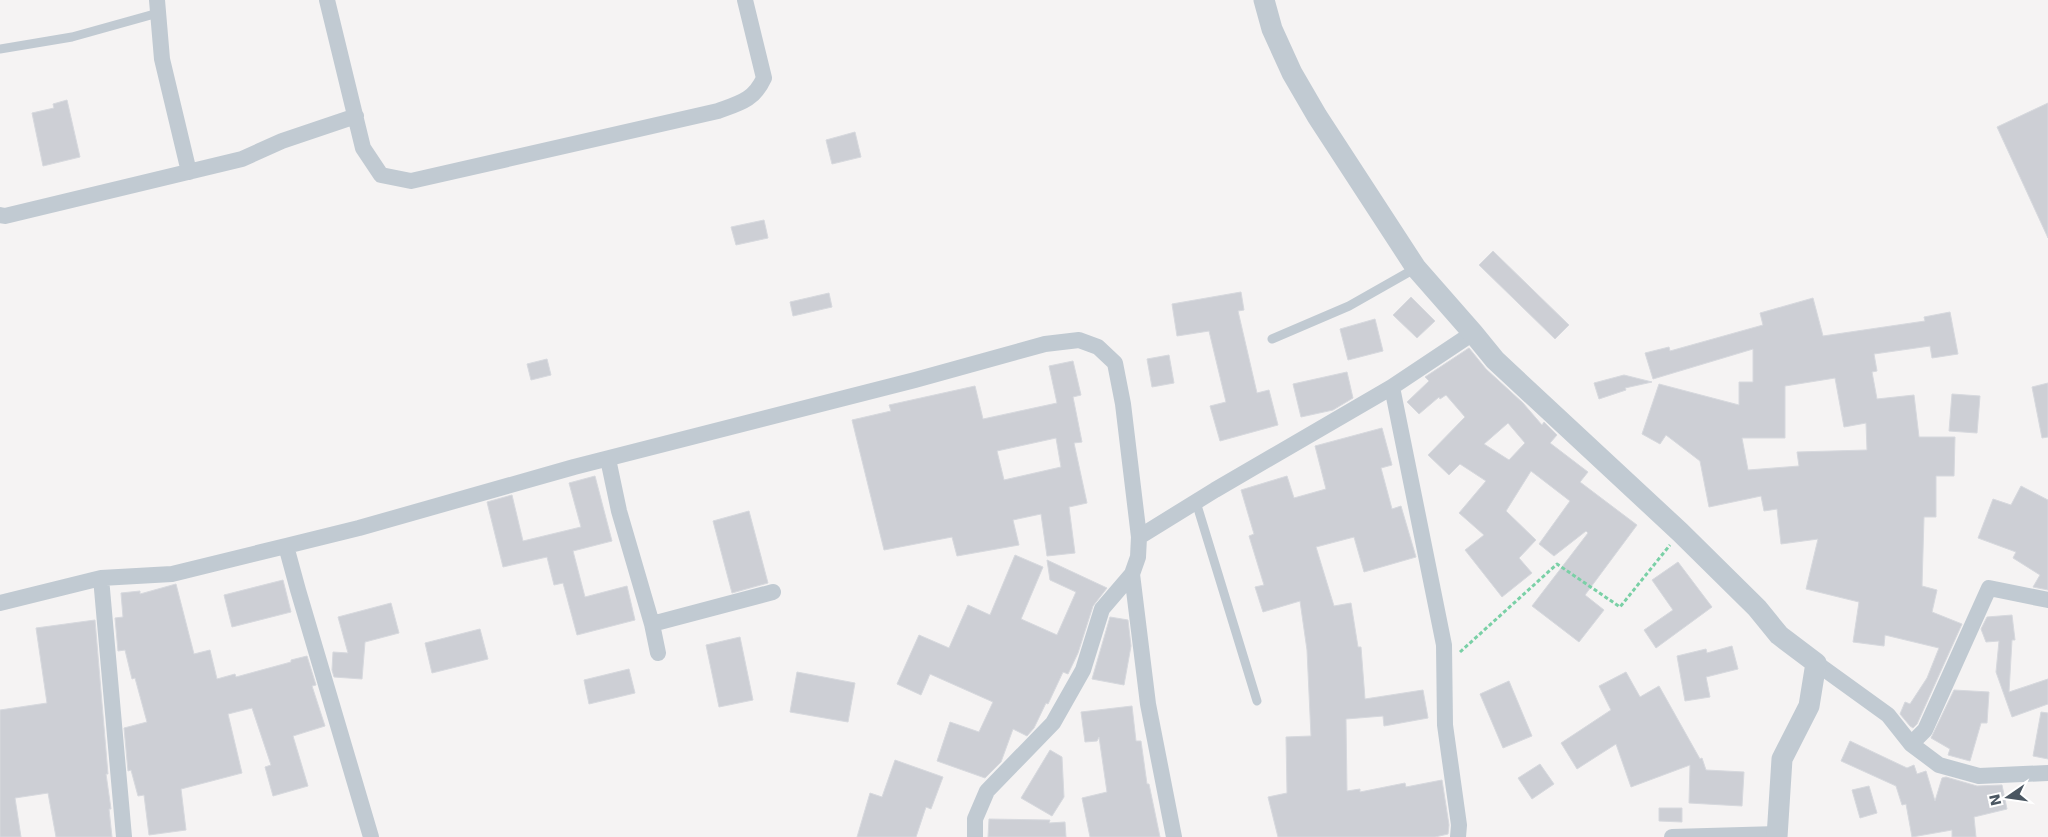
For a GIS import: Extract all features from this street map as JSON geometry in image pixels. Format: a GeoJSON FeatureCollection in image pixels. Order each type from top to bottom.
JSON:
{"type":"FeatureCollection","features":[{"type":"Feature","properties":{"kind":"street"},"geometry":{"type":"LineString","coordinates":[[327,0],[363,148],[381,175],[411,181],[718,111],[745,102],[759,89],[764,78],[745,0]]}},
{"type":"Feature","properties":{"kind":"street"},"geometry":{"type":"LineString","coordinates":[[1264,0],[1272,29],[1297,82],[1317,116],[1416,268],[1495,360],[1680,532],[1757,608],[1779,635],[1888,715],[1911,744],[1940,765],[1979,776],[2048,773]]}},
{"type":"Feature","properties":{"kind":"street"},"geometry":{"type":"LineString","coordinates":[[157,6],[162,59],[189,172]]}},
{"type":"Feature","properties":{"kind":"street"},"geometry":{"type":"LineString","coordinates":[[0,215],[14,214],[242,159],[290,138],[356,116]]}},
{"type":"Feature","properties":{"kind":"street"},"geometry":{"type":"LineString","coordinates":[[1139,537],[1392,387],[1473,333]]}},
{"type":"Feature","properties":{"kind":"street"},"geometry":{"type":"LineString","coordinates":[[0,603],[101,578],[172,574],[359,528],[574,467],[915,380],[1045,344],[1079,340],[1098,347],[1115,364],[1123,404],[1139,537],[1138,557],[1132,574],[1102,609],[1083,670],[1053,723],[987,791],[975,818],[975,837]]}},
{"type":"Feature","properties":{"kind":"street"},"geometry":{"type":"LineString","coordinates":[[1392,387],[1444,645],[1446,725],[1459,824],[1458,837]]}},
{"type":"Feature","properties":{"kind":"street"},"geometry":{"type":"LineString","coordinates":[[608,459],[619,511],[652,624],[658,653]]}},
{"type":"Feature","properties":{"kind":"street"},"geometry":{"type":"LineString","coordinates":[[286,546],[371,837]]}},
{"type":"Feature","properties":{"kind":"street"},"geometry":{"type":"LineString","coordinates":[[1132,574],[1148,704],[1174,837]]}},
{"type":"Feature","properties":{"kind":"street"},"geometry":{"type":"LineString","coordinates":[[101,578],[124,837]]}},
{"type":"Feature","properties":{"kind":"street"},"geometry":{"type":"LineString","coordinates":[[1911,744],[1925,730],[1989,588],[2048,600]]}},
{"type":"Feature","properties":{"kind":"street"},"geometry":{"type":"LineString","coordinates":[[652,624],[773,592]]}},
{"type":"Feature","properties":{"kind":"street"},"geometry":{"type":"LineString","coordinates":[[1672,837],[1778,835],[1782,759],[1809,706],[1816,663]]}},
{"type":"Feature","properties":{"kind":"lane"},"geometry":{"type":"LineString","coordinates":[[0,49],[72,37],[157,6]]}},
{"type":"Feature","properties":{"kind":"lane"},"geometry":{"type":"LineString","coordinates":[[1272,339],[1349,306],[1416,268]]}},
{"type":"Feature","properties":{"kind":"lane"},"geometry":{"type":"LineString","coordinates":[[1196,502],[1257,701]]}},
{"type":"Feature","properties":{"kind":"path"},"geometry":{"type":"LineString","coordinates":[[1444,665],[1558,564],[1620,607],[1680,532]]}},
{"type":"Feature","properties":{"kind":"building"},"geometry":{"type":"Polygon","coordinates":[[[67,100],[80,157],[43,166],[32,113],[54,108],[53,104],[67,100]]]}},
{"type":"Feature","properties":{"kind":"building"},"geometry":{"type":"Polygon","coordinates":[[[2048,103],[2048,238],[1997,127],[2048,103]]]}},
{"type":"Feature","properties":{"kind":"building"},"geometry":{"type":"Polygon","coordinates":[[[855,132],[861,157],[832,164],[826,140],[855,132]]]}},
{"type":"Feature","properties":{"kind":"building"},"geometry":{"type":"Polygon","coordinates":[[[764,220],[768,238],[736,245],[731,227],[764,220]]]}},
{"type":"Feature","properties":{"kind":"building"},"geometry":{"type":"Polygon","coordinates":[[[1493,251],[1569,325],[1555,339],[1479,265],[1493,251]]]}},
{"type":"Feature","properties":{"kind":"building"},"geometry":{"type":"Polygon","coordinates":[[[1241,292],[1244,310],[1238,311],[1257,393],[1269,390],[1278,425],[1220,441],[1210,406],[1226,402],[1209,331],[1177,336],[1172,304],[1241,292]]]}},
{"type":"Feature","properties":{"kind":"building"},"geometry":{"type":"Polygon","coordinates":[[[829,293],[832,307],[793,316],[790,302],[829,293]]]}},
{"type":"Feature","properties":{"kind":"building"},"geometry":{"type":"Polygon","coordinates":[[[1411,297],[1435,321],[1417,338],[1393,315],[1411,297]]]}},
{"type":"Feature","properties":{"kind":"building"},"geometry":{"type":"Polygon","coordinates":[[[1813,298],[1823,336],[1925,321],[1924,317],[1950,312],[1958,354],[1932,358],[1930,346],[1874,354],[1877,371],[1872,372],[1877,399],[1914,395],[1919,437],[1955,437],[1954,476],[1936,476],[1936,517],[1924,517],[1922,586],[1937,590],[1932,612],[1962,624],[1917,724],[1913,728],[1900,714],[1905,702],[1910,704],[1927,678],[1939,648],[1885,635],[1884,646],[1853,642],[1859,602],[1806,589],[1818,539],[1781,544],[1777,509],[1764,511],[1761,496],[1709,507],[1700,461],[1666,435],[1660,444],[1642,434],[1659,384],[1739,405],[1739,382],[1753,382],[1753,349],[1653,379],[1645,353],[1669,347],[1670,351],[1763,325],[1760,313],[1813,298]],[[1835,378],[1785,386],[1785,438],[1742,438],[1748,470],[1799,466],[1797,452],[1867,450],[1866,423],[1844,427],[1835,378]]]}},
{"type":"Feature","properties":{"kind":"building"},"geometry":{"type":"Polygon","coordinates":[[[1375,319],[1383,351],[1348,360],[1340,329],[1375,319]]]}},
{"type":"Feature","properties":{"kind":"building"},"geometry":{"type":"Polygon","coordinates":[[[1469,348],[1486,369],[1523,403],[1542,425],[1544,422],[1557,435],[1550,443],[1588,472],[1580,482],[1637,525],[1585,595],[1604,610],[1579,642],[1532,606],[1588,533],[1586,531],[1554,556],[1539,544],[1570,501],[1531,471],[1506,511],[1536,540],[1519,558],[1532,573],[1502,597],[1465,550],[1484,535],[1459,513],[1486,481],[1460,464],[1449,475],[1428,455],[1465,417],[1446,395],[1440,399],[1439,397],[1419,414],[1407,402],[1429,381],[1425,377],[1469,348]],[[1508,423],[1484,444],[1509,460],[1525,443],[1508,423]]]}},
{"type":"Feature","properties":{"kind":"building"},"geometry":{"type":"Polygon","coordinates":[[[1169,355],[1174,383],[1152,387],[1147,359],[1169,355]]]}},
{"type":"Feature","properties":{"kind":"building"},"geometry":{"type":"Polygon","coordinates":[[[547,359],[551,375],[531,380],[527,364],[547,359]]]}},
{"type":"Feature","properties":{"kind":"building"},"geometry":{"type":"Polygon","coordinates":[[[1073,361],[1081,395],[1073,397],[1082,442],[1074,443],[1087,503],[1069,507],[1075,553],[1047,556],[1041,514],[1013,520],[1019,545],[957,556],[952,537],[884,550],[852,420],[891,411],[889,405],[975,386],[983,419],[1057,403],[1049,366],[1073,361]],[[1056,438],[997,451],[1004,480],[1061,467],[1056,438]]]}},
{"type":"Feature","properties":{"kind":"building"},"geometry":{"type":"Polygon","coordinates":[[[1347,372],[1353,398],[1333,410],[1301,417],[1293,384],[1347,372]]]}},
{"type":"Feature","properties":{"kind":"building"},"geometry":{"type":"Polygon","coordinates":[[[1624,375],[1652,382],[1625,388],[1626,390],[1599,399],[1594,383],[1624,375]]]}},
{"type":"Feature","properties":{"kind":"building"},"geometry":{"type":"Polygon","coordinates":[[[2048,383],[2048,437],[2042,438],[2032,387],[2048,383]]]}},
{"type":"Feature","properties":{"kind":"building"},"geometry":{"type":"Polygon","coordinates":[[[1952,394],[1980,396],[1977,433],[1949,431],[1952,394]]]}},
{"type":"Feature","properties":{"kind":"building"},"geometry":{"type":"Polygon","coordinates":[[[1382,428],[1392,465],[1381,468],[1392,509],[1401,506],[1416,557],[1364,572],[1354,537],[1316,547],[1334,606],[1351,603],[1358,647],[1361,647],[1365,699],[1423,690],[1428,718],[1384,726],[1383,716],[1346,719],[1347,791],[1360,789],[1360,792],[1405,783],[1406,787],[1442,780],[1449,825],[1448,834],[1435,837],[1278,837],[1268,797],[1287,793],[1286,737],[1311,736],[1307,650],[1300,601],[1263,612],[1255,587],[1264,585],[1249,536],[1254,534],[1241,490],[1287,476],[1294,498],[1326,489],[1315,446],[1382,428]]]}},
{"type":"Feature","properties":{"kind":"building"},"geometry":{"type":"Polygon","coordinates":[[[595,476],[612,541],[573,551],[585,597],[627,586],[635,620],[577,635],[563,583],[554,585],[547,557],[503,567],[487,502],[512,495],[523,541],[581,527],[569,483],[595,476]]]}},
{"type":"Feature","properties":{"kind":"building"},"geometry":{"type":"Polygon","coordinates":[[[2021,486],[2048,500],[2048,590],[2033,587],[2040,575],[2013,558],[2016,552],[1978,538],[1993,499],[2011,505],[2021,486]]]}},
{"type":"Feature","properties":{"kind":"building"},"geometry":{"type":"Polygon","coordinates":[[[749,511],[768,583],[732,593],[713,521],[749,511]]]}},
{"type":"Feature","properties":{"kind":"building"},"geometry":{"type":"Polygon","coordinates":[[[1015,555],[1043,567],[1021,619],[1057,635],[1076,592],[1050,580],[1047,560],[1107,588],[1093,606],[1078,653],[1068,674],[1063,672],[1034,728],[1027,736],[1013,729],[1001,762],[985,778],[937,761],[950,722],[979,732],[993,702],[930,674],[921,695],[897,684],[919,635],[949,648],[968,605],[990,615],[1015,555]]]}},
{"type":"Feature","properties":{"kind":"building"},"geometry":{"type":"Polygon","coordinates":[[[1678,562],[1712,607],[1656,648],[1644,630],[1673,610],[1652,580],[1678,562]]]}},
{"type":"Feature","properties":{"kind":"building"},"geometry":{"type":"Polygon","coordinates":[[[283,580],[291,612],[232,627],[224,595],[283,580]]]}},
{"type":"Feature","properties":{"kind":"building"},"geometry":{"type":"Polygon","coordinates":[[[176,584],[194,654],[210,650],[217,679],[235,674],[236,677],[307,656],[316,685],[312,686],[325,726],[293,736],[308,786],[273,796],[265,767],[271,765],[252,708],[228,714],[242,773],[181,789],[186,830],[149,835],[144,795],[138,796],[131,770],[128,771],[124,728],[147,722],[135,678],[132,679],[125,650],[118,651],[115,618],[123,617],[121,593],[140,591],[140,594],[176,584]]]}},
{"type":"Feature","properties":{"kind":"building"},"geometry":{"type":"Polygon","coordinates":[[[391,603],[399,633],[365,642],[362,679],[334,677],[332,670],[333,652],[348,653],[338,617],[391,603]]]}},
{"type":"Feature","properties":{"kind":"building"},"geometry":{"type":"Polygon","coordinates":[[[2012,615],[2015,640],[2012,640],[2009,692],[2048,679],[2048,704],[2012,717],[1996,672],[1999,641],[1986,642],[1981,629],[1987,617],[2012,615]]]}},
{"type":"Feature","properties":{"kind":"building"},"geometry":{"type":"Polygon","coordinates":[[[1110,617],[1128,620],[1131,646],[1124,685],[1092,679],[1110,617]]]}},
{"type":"Feature","properties":{"kind":"building"},"geometry":{"type":"Polygon","coordinates":[[[95,620],[112,837],[56,837],[48,793],[15,798],[21,837],[0,837],[0,710],[47,703],[36,628],[95,620]]]}},
{"type":"Feature","properties":{"kind":"building"},"geometry":{"type":"Polygon","coordinates":[[[480,629],[488,659],[432,673],[425,643],[480,629]]]}},
{"type":"Feature","properties":{"kind":"building"},"geometry":{"type":"Polygon","coordinates":[[[740,637],[753,700],[719,707],[706,645],[740,637]]]}},
{"type":"Feature","properties":{"kind":"building"},"geometry":{"type":"Polygon","coordinates":[[[1732,646],[1738,669],[1706,677],[1710,697],[1685,701],[1677,656],[1706,649],[1707,653],[1732,646]]]}},
{"type":"Feature","properties":{"kind":"building"},"geometry":{"type":"Polygon","coordinates":[[[629,669],[635,693],[589,704],[584,680],[629,669]]]}},
{"type":"Feature","properties":{"kind":"building"},"geometry":{"type":"Polygon","coordinates":[[[797,672],[855,683],[848,722],[790,712],[797,672]]]}},
{"type":"Feature","properties":{"kind":"building"},"geometry":{"type":"Polygon","coordinates":[[[1626,672],[1640,697],[1659,686],[1700,759],[1702,758],[1706,770],[1744,772],[1742,806],[1689,803],[1690,765],[1631,787],[1616,744],[1577,769],[1561,743],[1611,710],[1599,686],[1626,672]]]}},
{"type":"Feature","properties":{"kind":"building"},"geometry":{"type":"Polygon","coordinates":[[[1509,681],[1532,736],[1503,748],[1480,694],[1509,681]]]}},
{"type":"Feature","properties":{"kind":"building"},"geometry":{"type":"Polygon","coordinates":[[[1954,690],[1989,692],[1987,723],[1981,723],[1970,761],[1948,755],[1950,749],[1931,738],[1954,690]]]}},
{"type":"Feature","properties":{"kind":"building"},"geometry":{"type":"Polygon","coordinates":[[[1132,706],[1136,741],[1141,741],[1147,784],[1149,784],[1160,837],[1090,837],[1082,798],[1107,792],[1099,737],[1097,741],[1085,742],[1081,712],[1132,706]]]}},
{"type":"Feature","properties":{"kind":"building"},"geometry":{"type":"Polygon","coordinates":[[[2041,712],[2048,713],[2048,759],[2033,756],[2041,712]]]}},
{"type":"Feature","properties":{"kind":"building"},"geometry":{"type":"Polygon","coordinates":[[[1850,741],[1907,768],[1914,765],[1917,774],[1926,771],[1935,801],[1942,778],[1946,777],[1977,786],[2002,785],[2007,809],[1974,817],[1976,837],[1952,837],[1952,830],[1912,837],[1906,804],[1902,805],[1896,786],[1841,761],[1850,741]]]}},
{"type":"Feature","properties":{"kind":"building"},"geometry":{"type":"Polygon","coordinates":[[[1050,750],[1062,757],[1064,797],[1052,816],[1021,798],[1050,750]]]}},
{"type":"Feature","properties":{"kind":"building"},"geometry":{"type":"Polygon","coordinates":[[[895,760],[943,777],[931,809],[926,807],[916,837],[857,837],[870,793],[882,797],[895,760]]]}},
{"type":"Feature","properties":{"kind":"building"},"geometry":{"type":"Polygon","coordinates":[[[1540,764],[1554,784],[1532,799],[1518,778],[1540,764]]]}},
{"type":"Feature","properties":{"kind":"building"},"geometry":{"type":"Polygon","coordinates":[[[1869,786],[1877,813],[1860,818],[1852,790],[1869,786]]]}},
{"type":"Feature","properties":{"kind":"building"},"geometry":{"type":"Polygon","coordinates":[[[1659,808],[1682,808],[1682,822],[1659,821],[1659,808]]]}},
{"type":"Feature","properties":{"kind":"building"},"geometry":{"type":"Polygon","coordinates":[[[989,819],[1050,820],[1049,823],[1065,822],[1066,837],[988,837],[989,819]]]}}]}
